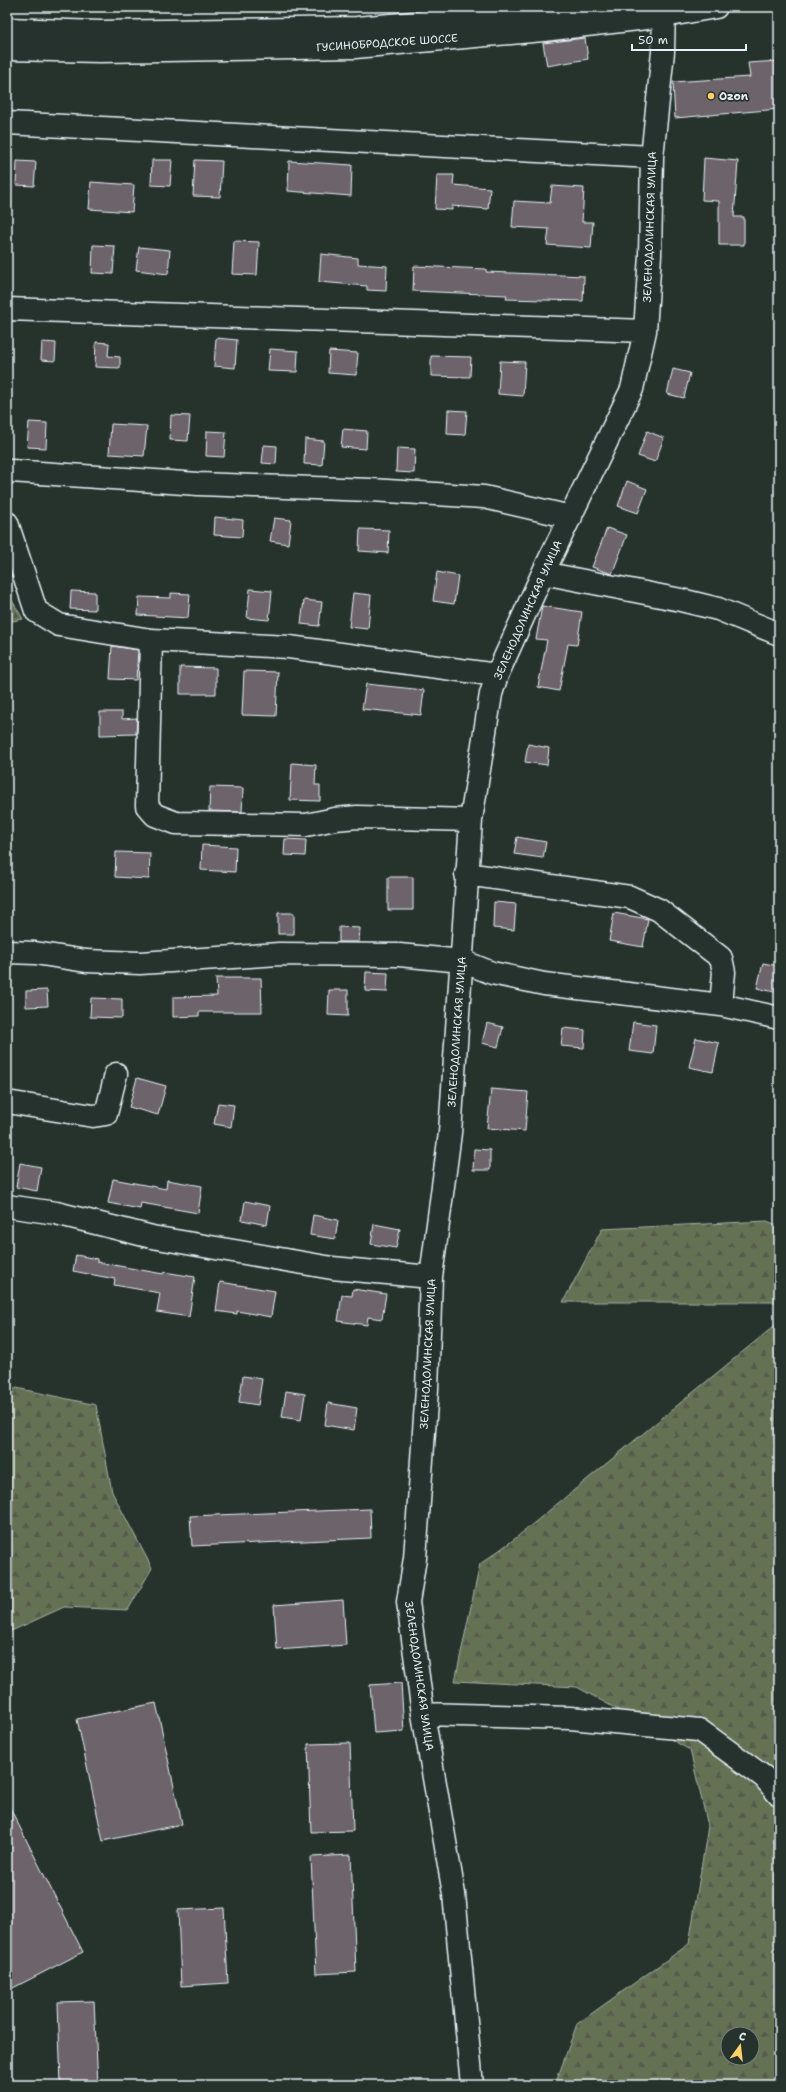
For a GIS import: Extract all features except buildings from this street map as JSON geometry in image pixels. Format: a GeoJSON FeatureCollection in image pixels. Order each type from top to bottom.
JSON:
{"type":"FeatureCollection","features":[{"type":"Feature","properties":{"kind":"street","name":"ГУСИНОБРОДСКОЕ ШОССЕ"},"geometry":{"type":"LineString","coordinates":[[7,29],[99,32],[357,28],[590,7]]}},
{"type":"Feature","properties":{"kind":"street","name":"ГУСИНОБРОДСКОЕ ШОССЕ"},"geometry":{"type":"LineString","coordinates":[[7,49],[100,51],[355,47],[543,30],[664,12],[716,7]]}},
{"type":"Feature","properties":{"kind":"street","name":"ЗЕЛЕНОДОЛИНСКАЯ УЛИЦА"},"geometry":{"type":"LineString","coordinates":[[472,2085],[454,1894],[423,1714],[408,1602],[415,1558],[427,1389],[431,1278],[450,1133],[462,961],[466,874],[471,820],[492,694],[497,675],[543,574],[632,389],[645,331],[650,255],[652,157],[663,52],[664,12]]}},
{"type":"Feature","properties":{"kind":"street"},"geometry":{"type":"LineString","coordinates":[[7,123],[652,157]]}},
{"type":"Feature","properties":{"kind":"street"},"geometry":{"type":"LineString","coordinates":[[7,309],[645,331]]}},
{"type":"Feature","properties":{"kind":"street"},"geometry":{"type":"LineString","coordinates":[[7,473],[11,471],[198,484],[371,490],[484,497],[571,517]]}},
{"type":"Feature","properties":{"kind":"street"},"geometry":{"type":"LineString","coordinates":[[7,523],[36,611],[59,625],[151,640],[289,647],[497,675]]}},
{"type":"Feature","properties":{"kind":"street"},"geometry":{"type":"LineString","coordinates":[[543,574],[718,609],[779,634]]}},
{"type":"Feature","properties":{"kind":"street"},"geometry":{"type":"LineString","coordinates":[[151,640],[147,806],[155,815],[176,823],[291,825],[306,825],[335,819],[357,817],[471,820]]}},
{"type":"Feature","properties":{"kind":"street"},"geometry":{"type":"LineString","coordinates":[[466,874],[630,897],[659,910],[721,958],[724,972],[721,1005]]}},
{"type":"Feature","properties":{"kind":"street"},"geometry":{"type":"LineString","coordinates":[[7,952],[35,952],[86,961],[140,963],[279,954],[399,955],[462,961],[492,973],[544,984],[721,1005],[779,1018]]}},
{"type":"Feature","properties":{"kind":"street"},"geometry":{"type":"LineString","coordinates":[[7,1102],[93,1116],[106,1114],[116,1074]]}},
{"type":"Feature","properties":{"kind":"street"},"geometry":{"type":"LineString","coordinates":[[7,1206],[56,1213],[152,1237],[332,1268],[431,1278]]}},
{"type":"Feature","properties":{"kind":"street"},"geometry":{"type":"LineString","coordinates":[[423,1714],[570,1718],[699,1730],[764,1777],[779,1795]]}},
{"type":"Feature","properties":{"kind":"green space"},"geometry":{"type":"Polygon","coordinates":[[[7,592],[23,619],[7,622],[7,592]]]}},
{"type":"Feature","properties":{"kind":"green space"},"geometry":{"type":"Polygon","coordinates":[[[767,1221],[779,1226],[779,1302],[563,1302],[602,1229],[767,1221]]]}},
{"type":"Feature","properties":{"kind":"green space"},"geometry":{"type":"Polygon","coordinates":[[[779,1322],[779,2085],[555,2085],[577,2024],[689,1944],[708,1826],[690,1750],[577,1687],[455,1681],[480,1564],[512,1541],[779,1322]]]}},
{"type":"Feature","properties":{"kind":"green space"},"geometry":{"type":"Polygon","coordinates":[[[7,1386],[96,1405],[112,1492],[152,1568],[128,1610],[64,1607],[7,1633],[7,1386]]]}},
{"type":"Feature","properties":{"kind":"place","name":"Ozon"},"geometry":{"type":"Point","coordinates":[711,96]}}]}
